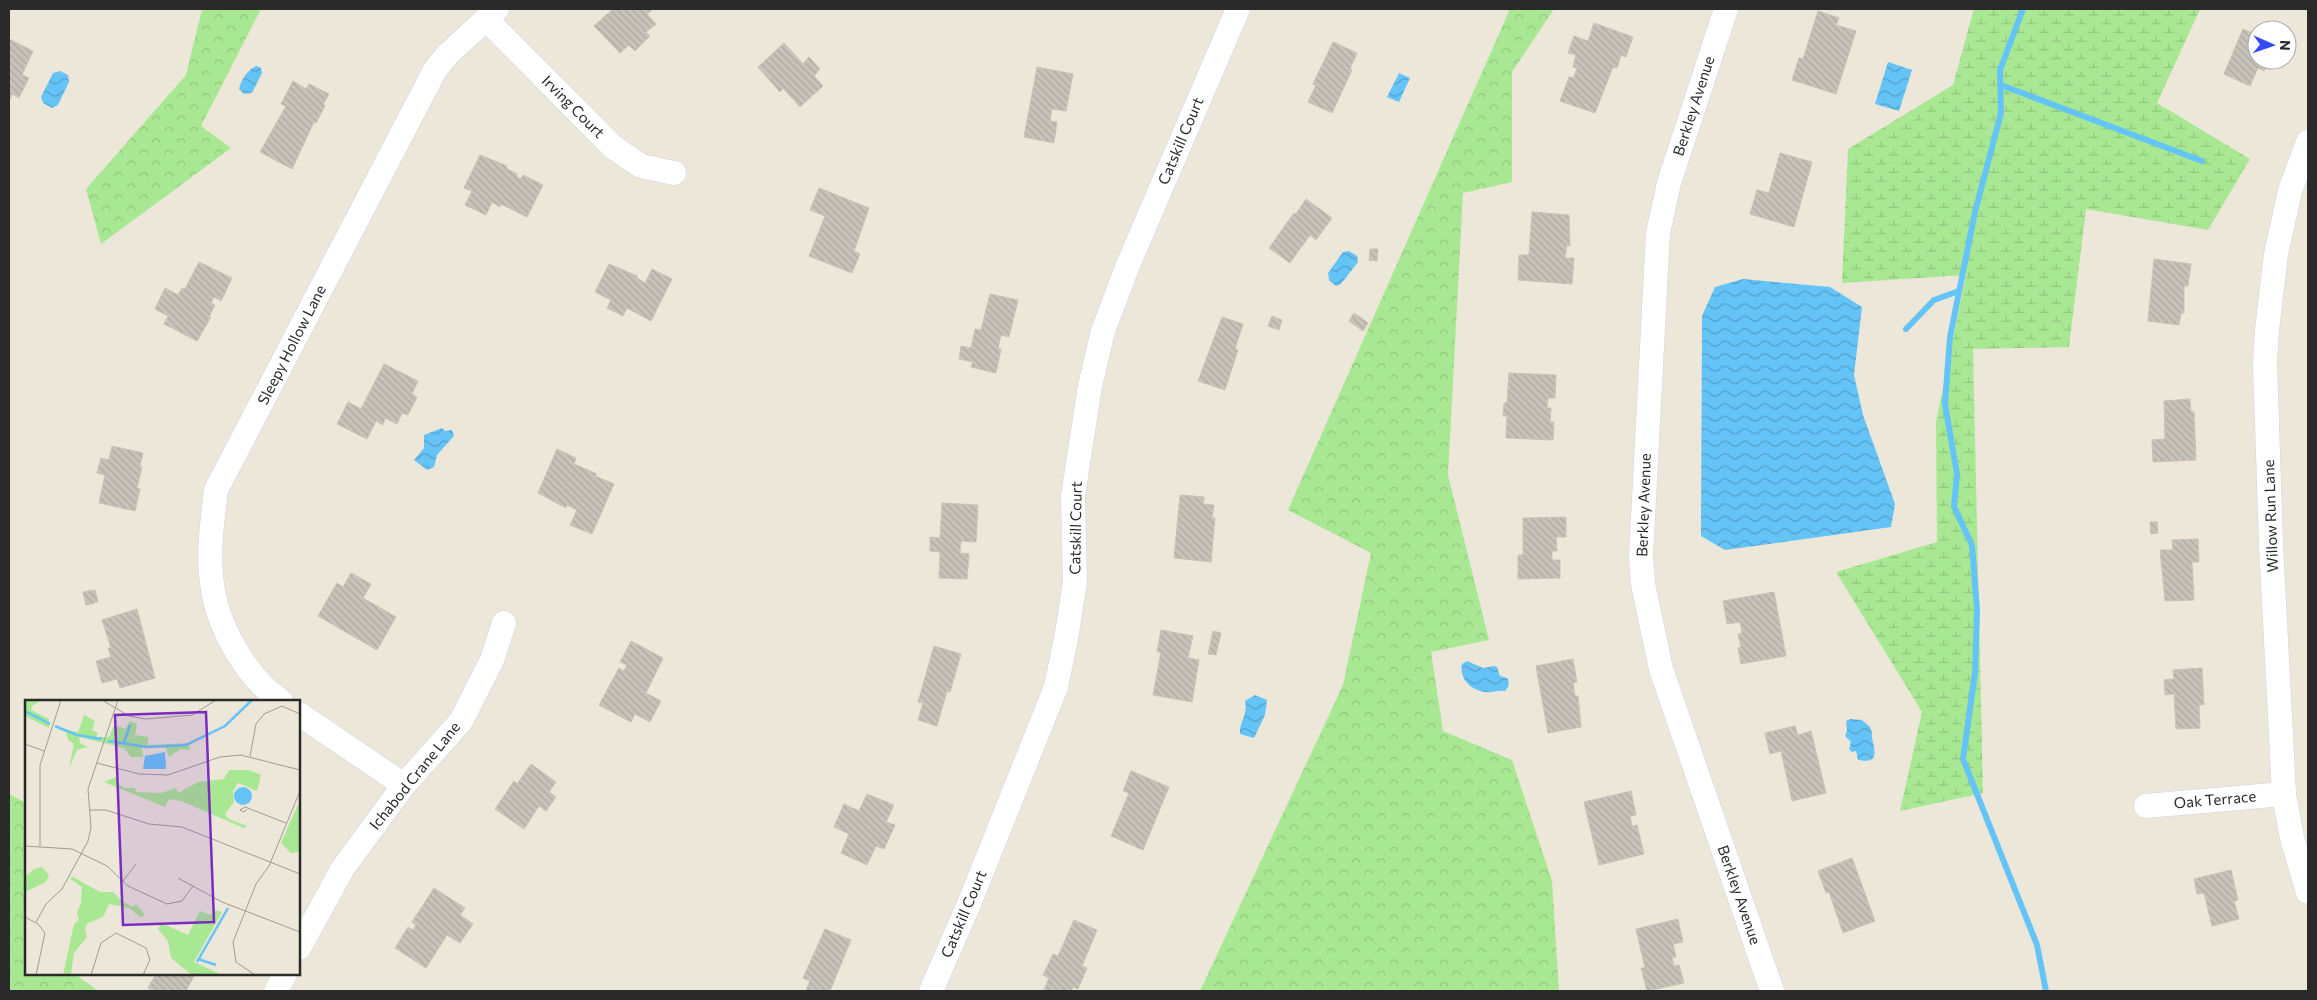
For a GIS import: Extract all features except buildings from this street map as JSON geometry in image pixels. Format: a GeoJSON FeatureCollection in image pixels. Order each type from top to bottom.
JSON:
{"type":"FeatureCollection","features":[{"type":"Feature","properties":{"kind":"street","name":"Catskill Court"},"geometry":{"type":"LineString","coordinates":[[931,991],[969,904],[1056,687],[1075,582],[1073,496],[1090,386],[1103,331],[1132,256],[1238,9]]}},
{"type":"Feature","properties":{"kind":"street","name":"Berkley Avenue"},"geometry":{"type":"LineString","coordinates":[[1726,9],[1669,183],[1658,233],[1642,565],[1643,584],[1661,669],[1772,991]]}},
{"type":"Feature","properties":{"kind":"street","name":"Irving Court"},"geometry":{"type":"LineString","coordinates":[[492,14],[613,147],[641,166],[674,173]]}},
{"type":"Feature","properties":{"kind":"street","name":"Sleepy Hollow Lane"},"geometry":{"type":"LineString","coordinates":[[279,700],[267,692],[241,660],[229,639],[212,590],[210,542],[216,490],[435,70],[448,54],[492,14]]}},
{"type":"Feature","properties":{"kind":"street","name":"Willow Run Lane"},"geometry":{"type":"LineString","coordinates":[[2308,142],[2290,191],[2276,254],[2266,347],[2271,544],[2284,794],[2292,838],[2308,892]]}},
{"type":"Feature","properties":{"kind":"street","name":"Ichabod Crane Lane"},"geometry":{"type":"LineString","coordinates":[[300,946],[344,868],[404,785],[461,721],[492,660],[504,623]]}},
{"type":"Feature","properties":{"kind":"street"},"geometry":{"type":"LineString","coordinates":[[300,715],[404,785]]}},
{"type":"Feature","properties":{"kind":"street","name":"Oak Terrace"},"geometry":{"type":"LineString","coordinates":[[2146,806],[2284,794]]}},
{"type":"Feature","properties":{"kind":"street"},"geometry":{"type":"LineString","coordinates":[[276,991],[285,975]]}},
{"type":"Feature","properties":{"kind":"green space"},"geometry":{"type":"Polygon","coordinates":[[[202,9],[261,9],[201,126],[231,148],[101,244],[86,189],[186,75],[202,9]]]}},
{"type":"Feature","properties":{"kind":"green space"},"geometry":{"type":"Polygon","coordinates":[[[1510,9],[1554,9],[1512,72],[1512,182],[1463,193],[1448,475],[1489,640],[1431,652],[1443,731],[1512,760],[1552,881],[1559,991],[1200,991],[1343,685],[1371,553],[1288,510],[1510,9]]]}},
{"type":"Feature","properties":{"kind":"green space"},"geometry":{"type":"Polygon","coordinates":[[[1974,9],[2200,9],[2157,103],[2250,159],[2208,230],[2086,209],[2069,347],[1973,349],[1983,793],[1900,811],[1922,712],[1836,572],[1937,542],[1936,422],[1966,275],[1842,283],[1848,149],[1953,85],[1974,9]]]}},
{"type":"Feature","properties":{"kind":"green space"},"geometry":{"type":"Polygon","coordinates":[[[9,794],[25,802],[25,975],[76,975],[98,991],[9,991],[9,794]]]}},
{"type":"Feature","properties":{"kind":"water"},"geometry":{"type":"Polygon","coordinates":[[[1888,62],[1912,70],[1899,111],[1875,104],[1888,62]]]}},
{"type":"Feature","properties":{"kind":"water"},"geometry":{"type":"Polygon","coordinates":[[[257,66],[261,68],[262,73],[252,93],[244,94],[239,89],[241,82],[248,72],[257,66]]]}},
{"type":"Feature","properties":{"kind":"water"},"geometry":{"type":"Polygon","coordinates":[[[60,71],[68,75],[69,82],[58,105],[52,108],[43,103],[41,97],[53,73],[60,71]]]}},
{"type":"Feature","properties":{"kind":"water"},"geometry":{"type":"Polygon","coordinates":[[[1399,73],[1410,78],[1399,102],[1387,97],[1399,73]]]}},
{"type":"Feature","properties":{"kind":"water"},"geometry":{"type":"Polygon","coordinates":[[[1349,251],[1357,256],[1358,262],[1341,284],[1336,286],[1329,280],[1328,273],[1343,252],[1349,251]]]}},
{"type":"Feature","properties":{"kind":"water"},"geometry":{"type":"Polygon","coordinates":[[[1743,279],[1830,287],[1862,307],[1854,375],[1863,415],[1895,504],[1891,527],[1725,550],[1701,536],[1702,316],[1715,287],[1743,279]]]}},
{"type":"Feature","properties":{"kind":"water"},"geometry":{"type":"Polygon","coordinates":[[[442,428],[445,431],[452,430],[454,436],[437,455],[434,467],[427,470],[414,460],[424,448],[424,435],[442,428]]]}},
{"type":"Feature","properties":{"kind":"water"},"geometry":{"type":"Polygon","coordinates":[[[1467,661],[1483,668],[1497,667],[1500,676],[1507,678],[1509,683],[1505,691],[1480,691],[1470,686],[1462,674],[1462,664],[1467,661]]]}},
{"type":"Feature","properties":{"kind":"water"},"geometry":{"type":"Polygon","coordinates":[[[1255,695],[1267,700],[1265,715],[1254,738],[1240,734],[1240,730],[1246,706],[1245,701],[1255,695]]]}},
{"type":"Feature","properties":{"kind":"water"},"geometry":{"type":"Polygon","coordinates":[[[1850,719],[1862,720],[1870,727],[1874,752],[1871,760],[1858,760],[1856,751],[1852,752],[1849,749],[1851,742],[1845,736],[1847,731],[1846,721],[1850,719]]]}},
{"type":"Feature","properties":{"kind":"waterway"},"geometry":{"type":"LineString","coordinates":[[2023,9],[2000,70],[2001,113],[1975,212],[1950,337],[1945,404],[1957,474],[1954,507],[1972,545],[1977,610],[1975,673],[1963,759],[2037,945],[2046,991]]}},
{"type":"Feature","properties":{"kind":"waterway"},"geometry":{"type":"LineString","coordinates":[[2001,85],[2202,161]]}},
{"type":"Feature","properties":{"kind":"waterway"},"geometry":{"type":"LineString","coordinates":[[1906,329],[1934,300],[1959,291]]}}]}
